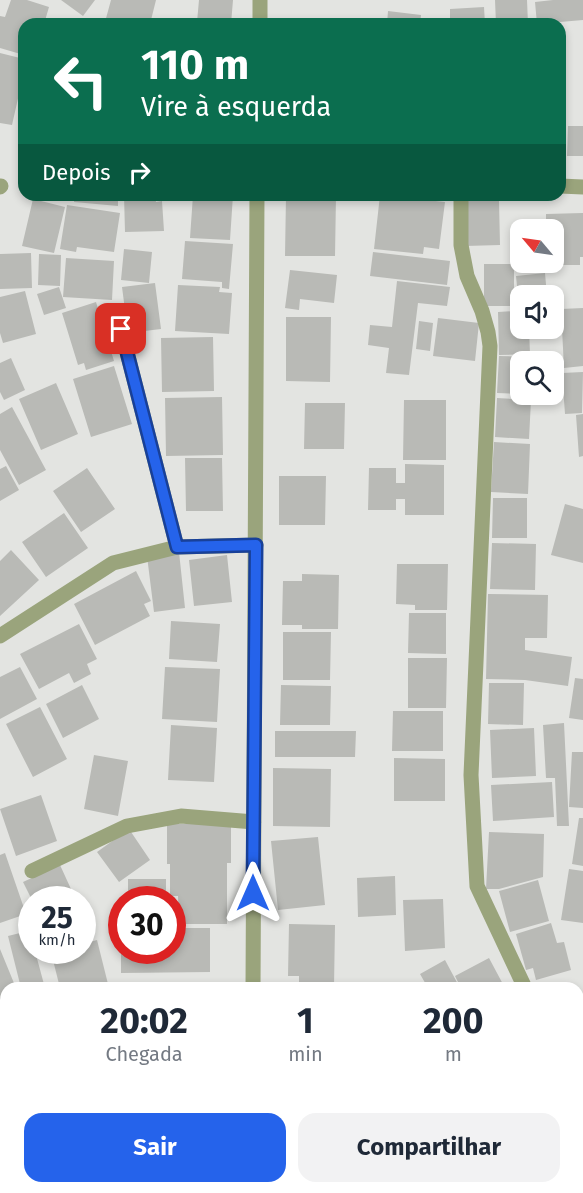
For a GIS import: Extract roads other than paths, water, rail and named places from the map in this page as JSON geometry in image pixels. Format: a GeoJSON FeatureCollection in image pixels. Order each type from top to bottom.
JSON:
{"type":"FeatureCollection","features":[{"type":"Feature","properties":{"kind":"street"},"geometry":{"type":"LineString","coordinates":[[260,0],[260,18]]}},
{"type":"Feature","properties":{"kind":"street"},"geometry":{"type":"LineString","coordinates":[[566,186],[583,187]]}},
{"type":"Feature","properties":{"kind":"street"},"geometry":{"type":"LineString","coordinates":[[252,982],[257,201]]}},
{"type":"Feature","properties":{"kind":"street"},"geometry":{"type":"LineString","coordinates":[[461,201],[461,245],[467,276],[482,311],[490,346],[471,775],[477,886],[522,982]]}},
{"type":"Feature","properties":{"kind":"street"},"geometry":{"type":"LineString","coordinates":[[121,329],[177,547]]}},
{"type":"Feature","properties":{"kind":"street"},"geometry":{"type":"LineString","coordinates":[[0,636],[113,563],[177,547],[256,545]]}},
{"type":"Feature","properties":{"kind":"street"},"geometry":{"type":"LineString","coordinates":[[32,871],[127,826],[181,816],[254,822]]}}]}
